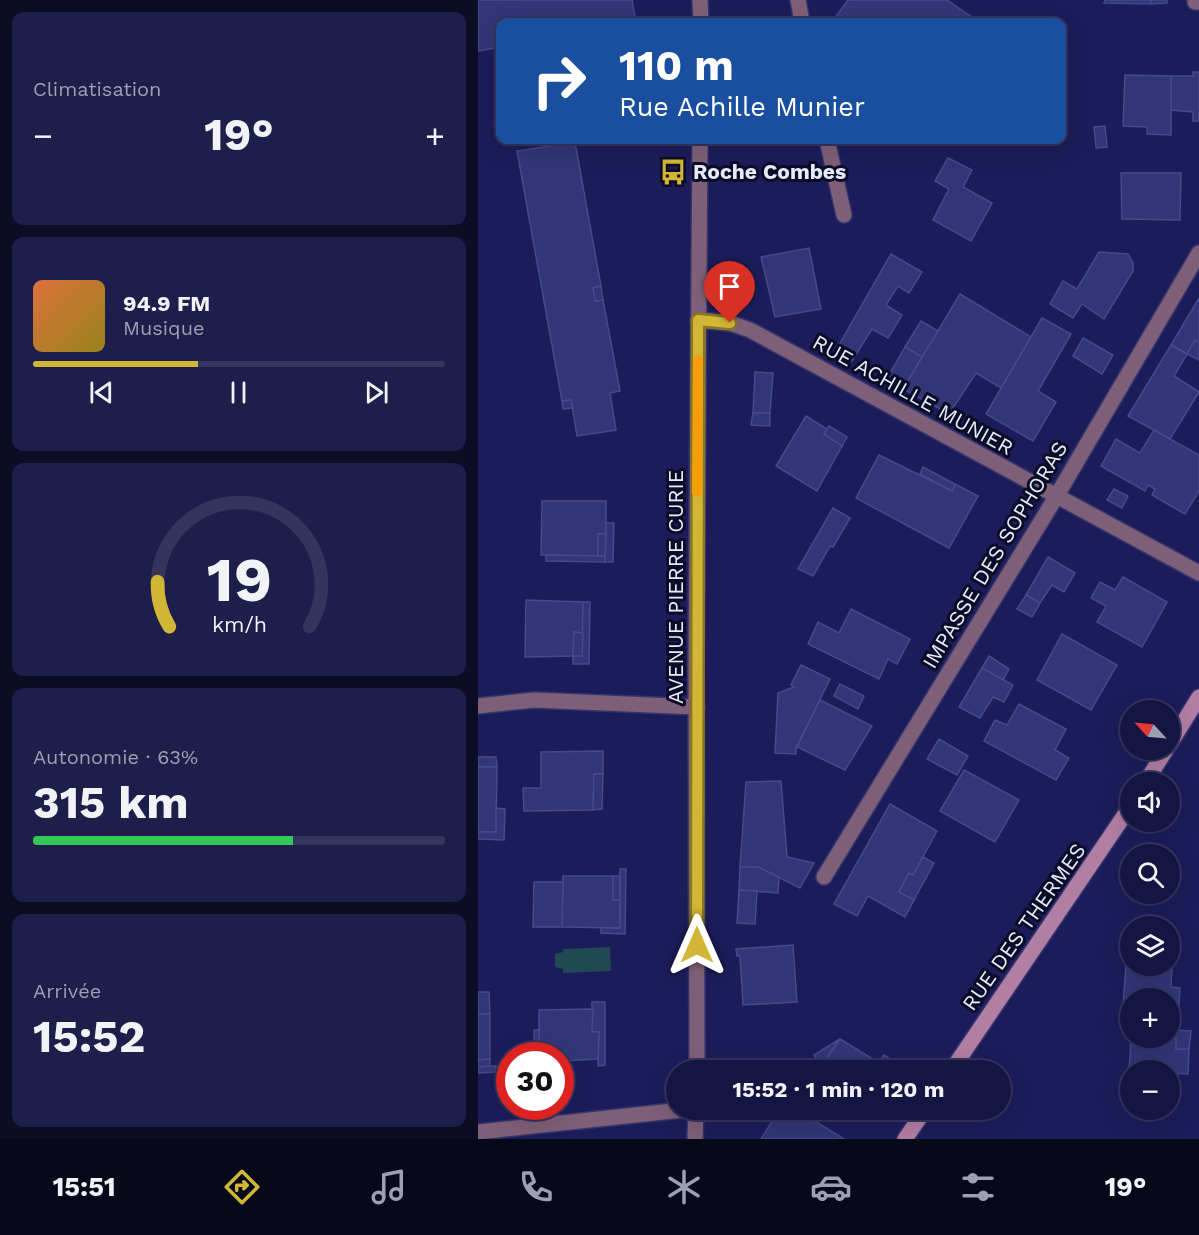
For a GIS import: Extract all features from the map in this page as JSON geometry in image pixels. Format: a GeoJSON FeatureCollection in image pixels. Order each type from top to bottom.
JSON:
{"type":"FeatureCollection","features":[{"type":"Feature","properties":{"kind":"main road"},"geometry":{"type":"LineString","coordinates":[[1180,727],[1198,697]]}},
{"type":"Feature","properties":{"kind":"main road","name":"RUE DES THERMES"},"geometry":{"type":"LineString","coordinates":[[958,1060],[1120,822]]}},
{"type":"Feature","properties":{"kind":"main road"},"geometry":{"type":"LineString","coordinates":[[905,1139],[918,1120]]}},
{"type":"Feature","properties":{"kind":"street"},"geometry":{"type":"LineString","coordinates":[[700,0],[701,18]]}},
{"type":"Feature","properties":{"kind":"street"},"geometry":{"type":"LineString","coordinates":[[798,0],[801,18]]}},
{"type":"Feature","properties":{"kind":"street","name":"AVENUE PIERRE CURIE"},"geometry":{"type":"LineString","coordinates":[[697,1060],[700,144]]}},
{"type":"Feature","properties":{"kind":"street"},"geometry":{"type":"LineString","coordinates":[[828,144],[844,215]]}},
{"type":"Feature","properties":{"kind":"street","name":"IMPASSE DES SOPHORAS"},"geometry":{"type":"LineString","coordinates":[[824,877],[1056,497],[1198,253]]}},
{"type":"Feature","properties":{"kind":"street","name":"RUE ACHILLE MUNIER"},"geometry":{"type":"LineString","coordinates":[[698,320],[730,323],[750,330],[1198,573]]}},
{"type":"Feature","properties":{"kind":"street"},"geometry":{"type":"LineString","coordinates":[[478,706],[534,700],[697,707]]}},
{"type":"Feature","properties":{"kind":"street"},"geometry":{"type":"LineString","coordinates":[[478,1132],[666,1112]]}},
{"type":"Feature","properties":{"kind":"street"},"geometry":{"type":"LineString","coordinates":[[695,1139],[696,1120]]}},
{"type":"Feature","properties":{"kind":"shaded area"},"geometry":{"type":"Polygon","coordinates":[[[610,947],[611,971],[563,973],[563,969],[555,967],[555,954],[563,952],[563,949],[610,947]]]}},
{"type":"Feature","properties":{"kind":"building"},"geometry":{"type":"Polygon","coordinates":[[[478,0],[632,0],[635,18],[496,18],[496,48],[478,51],[478,0]]]}},
{"type":"Feature","properties":{"kind":"building"},"geometry":{"type":"Polygon","coordinates":[[[848,0],[947,0],[973,18],[835,18],[848,0]]]}},
{"type":"Feature","properties":{"kind":"building"},"geometry":{"type":"Polygon","coordinates":[[[1105,0],[1151,0],[1151,4],[1104,3],[1105,0]]]}},
{"type":"Feature","properties":{"kind":"building"},"geometry":{"type":"Polygon","coordinates":[[[1151,0],[1167,0],[1167,3],[1151,4],[1151,0]]]}},
{"type":"Feature","properties":{"kind":"building"},"geometry":{"type":"Polygon","coordinates":[[[1193,72],[1199,72],[1199,121],[1193,121],[1193,112],[1171,110],[1171,76],[1193,76],[1193,72]]]}},
{"type":"Feature","properties":{"kind":"building"},"geometry":{"type":"Polygon","coordinates":[[[1125,75],[1171,76],[1171,135],[1147,134],[1147,127],[1123,126],[1125,75]]]}},
{"type":"Feature","properties":{"kind":"building"},"geometry":{"type":"Polygon","coordinates":[[[1105,126],[1107,147],[1096,148],[1094,127],[1105,126]]]}},
{"type":"Feature","properties":{"kind":"building"},"geometry":{"type":"Polygon","coordinates":[[[575,144],[601,286],[593,288],[595,301],[603,300],[620,391],[610,393],[616,430],[577,436],[571,400],[562,401],[517,151],[575,144]]]}},
{"type":"Feature","properties":{"kind":"building"},"geometry":{"type":"Polygon","coordinates":[[[948,158],[972,170],[963,187],[992,203],[971,241],[933,220],[949,189],[935,181],[948,158]]]}},
{"type":"Feature","properties":{"kind":"building"},"geometry":{"type":"Polygon","coordinates":[[[1121,173],[1181,173],[1180,220],[1122,219],[1121,173]]]}},
{"type":"Feature","properties":{"kind":"building"},"geometry":{"type":"Polygon","coordinates":[[[809,248],[821,309],[775,317],[761,257],[809,248]]]}},
{"type":"Feature","properties":{"kind":"building"},"geometry":{"type":"Polygon","coordinates":[[[1099,252],[1128,254],[1133,263],[1133,271],[1104,319],[1082,304],[1073,318],[1050,304],[1063,281],[1077,289],[1099,252]]]}},
{"type":"Feature","properties":{"kind":"building"},"geometry":{"type":"Polygon","coordinates":[[[891,254],[922,272],[909,293],[898,286],[886,305],[902,315],[888,338],[872,329],[852,361],[835,352],[891,254]]]}},
{"type":"Feature","properties":{"kind":"building"},"geometry":{"type":"Polygon","coordinates":[[[601,286],[603,300],[595,301],[593,288],[601,286]]]}},
{"type":"Feature","properties":{"kind":"building"},"geometry":{"type":"Polygon","coordinates":[[[960,294],[1031,337],[1001,388],[976,373],[949,414],[903,389],[960,294]]]}},
{"type":"Feature","properties":{"kind":"building"},"geometry":{"type":"Polygon","coordinates":[[[1199,298],[1199,342],[1195,340],[1187,354],[1171,345],[1199,298]]]}},
{"type":"Feature","properties":{"kind":"building"},"geometry":{"type":"Polygon","coordinates":[[[1042,318],[1071,334],[1038,391],[1056,402],[1033,441],[986,414],[1042,318]]]}},
{"type":"Feature","properties":{"kind":"building"},"geometry":{"type":"Polygon","coordinates":[[[921,321],[938,331],[922,357],[905,347],[921,321]]]}},
{"type":"Feature","properties":{"kind":"building"},"geometry":{"type":"Polygon","coordinates":[[[1083,338],[1113,355],[1102,374],[1073,356],[1083,338]]]}},
{"type":"Feature","properties":{"kind":"building"},"geometry":{"type":"Polygon","coordinates":[[[1195,340],[1199,342],[1199,360],[1187,354],[1195,340]]]}},
{"type":"Feature","properties":{"kind":"building"},"geometry":{"type":"Polygon","coordinates":[[[1171,345],[1187,354],[1174,376],[1199,392],[1170,439],[1128,416],[1171,345]]]}},
{"type":"Feature","properties":{"kind":"building"},"geometry":{"type":"Polygon","coordinates":[[[905,347],[922,357],[903,389],[886,380],[905,347]]]}},
{"type":"Feature","properties":{"kind":"building"},"geometry":{"type":"Polygon","coordinates":[[[755,372],[773,373],[770,413],[753,413],[755,372]]]}},
{"type":"Feature","properties":{"kind":"building"},"geometry":{"type":"Polygon","coordinates":[[[571,400],[573,408],[563,409],[562,401],[571,400]]]}},
{"type":"Feature","properties":{"kind":"building"},"geometry":{"type":"Polygon","coordinates":[[[753,413],[770,413],[770,426],[751,425],[753,413]]]}},
{"type":"Feature","properties":{"kind":"building"},"geometry":{"type":"Polygon","coordinates":[[[806,416],[827,429],[824,434],[842,446],[817,491],[776,466],[806,416]]]}},
{"type":"Feature","properties":{"kind":"building"},"geometry":{"type":"Polygon","coordinates":[[[829,426],[847,437],[842,446],[824,434],[829,426]]]}},
{"type":"Feature","properties":{"kind":"building"},"geometry":{"type":"Polygon","coordinates":[[[1154,430],[1199,455],[1199,491],[1185,514],[1152,495],[1155,489],[1148,485],[1145,491],[1101,466],[1116,439],[1140,453],[1154,430]]]}},
{"type":"Feature","properties":{"kind":"building"},"geometry":{"type":"Polygon","coordinates":[[[879,455],[952,491],[955,484],[978,496],[949,548],[856,498],[879,455]]]}},
{"type":"Feature","properties":{"kind":"building"},"geometry":{"type":"Polygon","coordinates":[[[923,467],[955,484],[952,491],[920,474],[923,467]]]}},
{"type":"Feature","properties":{"kind":"building"},"geometry":{"type":"Polygon","coordinates":[[[1114,489],[1128,496],[1122,508],[1107,500],[1114,489]]]}},
{"type":"Feature","properties":{"kind":"building"},"geometry":{"type":"Polygon","coordinates":[[[542,501],[606,501],[606,534],[598,534],[598,556],[541,555],[542,501]]]}},
{"type":"Feature","properties":{"kind":"building"},"geometry":{"type":"Polygon","coordinates":[[[833,508],[850,518],[833,547],[830,546],[813,576],[798,569],[833,508]]]}},
{"type":"Feature","properties":{"kind":"building"},"geometry":{"type":"Polygon","coordinates":[[[606,523],[614,523],[613,562],[605,562],[606,523]]]}},
{"type":"Feature","properties":{"kind":"building"},"geometry":{"type":"Polygon","coordinates":[[[598,534],[606,534],[605,556],[598,556],[598,534]]]}},
{"type":"Feature","properties":{"kind":"building"},"geometry":{"type":"Polygon","coordinates":[[[546,555],[605,556],[605,562],[546,561],[546,555]]]}},
{"type":"Feature","properties":{"kind":"building"},"geometry":{"type":"Polygon","coordinates":[[[1048,557],[1075,573],[1064,592],[1052,585],[1040,603],[1026,595],[1048,557]]]}},
{"type":"Feature","properties":{"kind":"building"},"geometry":{"type":"Polygon","coordinates":[[[1123,577],[1167,602],[1142,647],[1097,622],[1106,606],[1091,598],[1100,582],[1115,590],[1123,577]]]}},
{"type":"Feature","properties":{"kind":"building"},"geometry":{"type":"Polygon","coordinates":[[[1026,595],[1040,603],[1032,617],[1017,609],[1026,595]]]}},
{"type":"Feature","properties":{"kind":"building"},"geometry":{"type":"Polygon","coordinates":[[[526,600],[583,602],[583,633],[574,632],[573,656],[525,657],[526,600]]]}},
{"type":"Feature","properties":{"kind":"building"},"geometry":{"type":"Polygon","coordinates":[[[583,602],[590,602],[589,664],[573,664],[573,656],[582,656],[583,602]]]}},
{"type":"Feature","properties":{"kind":"building"},"geometry":{"type":"Polygon","coordinates":[[[851,609],[910,639],[897,664],[888,659],[879,679],[808,644],[818,622],[839,633],[851,609]]]}},
{"type":"Feature","properties":{"kind":"building"},"geometry":{"type":"Polygon","coordinates":[[[574,632],[583,633],[582,656],[573,656],[574,632]]]}},
{"type":"Feature","properties":{"kind":"building"},"geometry":{"type":"Polygon","coordinates":[[[1062,634],[1117,665],[1091,710],[1037,680],[1062,634]]]}},
{"type":"Feature","properties":{"kind":"building"},"geometry":{"type":"Polygon","coordinates":[[[989,656],[1009,669],[1003,680],[982,668],[989,656]]]}},
{"type":"Feature","properties":{"kind":"building"},"geometry":{"type":"Polygon","coordinates":[[[801,665],[830,679],[796,748],[796,754],[775,753],[778,693],[794,687],[791,685],[801,665]]]}},
{"type":"Feature","properties":{"kind":"building"},"geometry":{"type":"Polygon","coordinates":[[[982,668],[1013,685],[1004,702],[993,697],[980,718],[959,707],[982,668]]]}},
{"type":"Feature","properties":{"kind":"building"},"geometry":{"type":"Polygon","coordinates":[[[840,684],[864,696],[858,709],[834,696],[840,684]]]}},
{"type":"Feature","properties":{"kind":"building"},"geometry":{"type":"Polygon","coordinates":[[[820,700],[872,726],[845,770],[797,747],[820,700]]]}},
{"type":"Feature","properties":{"kind":"building"},"geometry":{"type":"Polygon","coordinates":[[[1019,704],[1066,729],[1055,750],[1069,758],[1056,780],[984,741],[995,720],[1007,725],[1019,704]]]}},
{"type":"Feature","properties":{"kind":"building"},"geometry":{"type":"Polygon","coordinates":[[[939,739],[968,756],[957,775],[927,759],[939,739]]]}},
{"type":"Feature","properties":{"kind":"building"},"geometry":{"type":"Polygon","coordinates":[[[603,751],[603,774],[594,774],[593,810],[524,811],[523,788],[541,788],[541,752],[603,751]]]}},
{"type":"Feature","properties":{"kind":"building"},"geometry":{"type":"Polygon","coordinates":[[[478,757],[496,757],[497,767],[478,767],[478,757]]]}},
{"type":"Feature","properties":{"kind":"building"},"geometry":{"type":"Polygon","coordinates":[[[478,767],[497,767],[496,832],[478,832],[478,767]]]}},
{"type":"Feature","properties":{"kind":"building"},"geometry":{"type":"Polygon","coordinates":[[[964,770],[1019,800],[995,842],[940,811],[964,770]]]}},
{"type":"Feature","properties":{"kind":"building"},"geometry":{"type":"Polygon","coordinates":[[[594,774],[603,774],[602,809],[593,810],[594,774]]]}},
{"type":"Feature","properties":{"kind":"building"},"geometry":{"type":"Polygon","coordinates":[[[781,781],[787,857],[814,863],[800,888],[758,867],[740,867],[746,782],[781,781]]]}},
{"type":"Feature","properties":{"kind":"building"},"geometry":{"type":"Polygon","coordinates":[[[890,804],[937,831],[913,875],[909,873],[899,892],[914,900],[905,917],[868,896],[857,916],[834,904],[890,804]]]}},
{"type":"Feature","properties":{"kind":"building"},"geometry":{"type":"Polygon","coordinates":[[[496,808],[505,809],[504,840],[478,839],[478,832],[496,832],[496,808]]]}},
{"type":"Feature","properties":{"kind":"building"},"geometry":{"type":"Polygon","coordinates":[[[923,857],[934,863],[914,900],[899,892],[909,873],[913,875],[923,857]]]}},
{"type":"Feature","properties":{"kind":"building"},"geometry":{"type":"Polygon","coordinates":[[[740,867],[758,867],[779,877],[778,893],[739,890],[740,867]]]}},
{"type":"Feature","properties":{"kind":"building"},"geometry":{"type":"Polygon","coordinates":[[[620,869],[626,869],[625,934],[601,933],[601,927],[620,928],[620,869]]]}},
{"type":"Feature","properties":{"kind":"building"},"geometry":{"type":"Polygon","coordinates":[[[563,876],[613,876],[613,900],[620,900],[620,928],[562,927],[563,876]]]}},
{"type":"Feature","properties":{"kind":"building"},"geometry":{"type":"Polygon","coordinates":[[[613,876],[620,876],[620,900],[613,900],[613,876]]]}},
{"type":"Feature","properties":{"kind":"building"},"geometry":{"type":"Polygon","coordinates":[[[534,882],[563,882],[562,927],[533,927],[534,882]]]}},
{"type":"Feature","properties":{"kind":"building"},"geometry":{"type":"Polygon","coordinates":[[[739,890],[757,891],[755,924],[737,923],[739,890]]]}},
{"type":"Feature","properties":{"kind":"building"},"geometry":{"type":"Polygon","coordinates":[[[793,945],[797,1002],[743,1005],[740,956],[737,956],[736,949],[793,945]]]}},
{"type":"Feature","properties":{"kind":"building"},"geometry":{"type":"Polygon","coordinates":[[[1125,976],[1172,976],[1171,987],[1180,988],[1124,988],[1125,976]]]}},
{"type":"Feature","properties":{"kind":"building"},"geometry":{"type":"Polygon","coordinates":[[[478,992],[489,992],[490,1014],[478,1014],[478,992]]]}},
{"type":"Feature","properties":{"kind":"building"},"geometry":{"type":"Polygon","coordinates":[[[592,1002],[605,1002],[605,1065],[598,1066],[599,1032],[592,1032],[592,1002]]]}},
{"type":"Feature","properties":{"kind":"building"},"geometry":{"type":"Polygon","coordinates":[[[593,1009],[592,1032],[599,1032],[598,1059],[574,1060],[574,1042],[539,1042],[539,1010],[593,1009]]]}},
{"type":"Feature","properties":{"kind":"building"},"geometry":{"type":"Polygon","coordinates":[[[478,1014],[490,1014],[490,1059],[478,1060],[478,1014]]]}},
{"type":"Feature","properties":{"kind":"building"},"geometry":{"type":"Polygon","coordinates":[[[534,1030],[539,1030],[539,1042],[534,1042],[534,1030]]]}},
{"type":"Feature","properties":{"kind":"building"},"geometry":{"type":"Polygon","coordinates":[[[1180,1030],[1191,1031],[1189,1049],[1176,1049],[1180,1048],[1180,1030]]]}},
{"type":"Feature","properties":{"kind":"building"},"geometry":{"type":"Polygon","coordinates":[[[840,1039],[825,1060],[817,1060],[814,1055],[840,1039]]]}},
{"type":"Feature","properties":{"kind":"building"},"geometry":{"type":"Polygon","coordinates":[[[840,1039],[874,1060],[826,1060],[840,1039]]]}},
{"type":"Feature","properties":{"kind":"building"},"geometry":{"type":"Polygon","coordinates":[[[1130,1048],[1189,1049],[1188,1074],[1180,1074],[1180,1060],[1130,1060],[1130,1048]]]}},
{"type":"Feature","properties":{"kind":"building"},"geometry":{"type":"Polygon","coordinates":[[[884,1055],[892,1060],[881,1060],[884,1055]]]}},
{"type":"Feature","properties":{"kind":"building"},"geometry":{"type":"Polygon","coordinates":[[[490,1059],[490,1066],[478,1067],[478,1060],[490,1059]]]}},
{"type":"Feature","properties":{"kind":"building"},"geometry":{"type":"Polygon","coordinates":[[[496,1066],[496,1072],[478,1073],[478,1067],[496,1066]]]}},
{"type":"Feature","properties":{"kind":"building"},"geometry":{"type":"Polygon","coordinates":[[[773,1120],[813,1120],[844,1139],[761,1139],[773,1120]]]}},
{"type":"Feature","properties":{"kind":"slow traffic"},"geometry":{"type":"LineString","coordinates":[[697,492],[698,360]]}},
{"type":"Feature","properties":{"kind":"place","name":"Roche Combes"},"geometry":{"type":"Point","coordinates":[673,172]}},
{"type":"Feature","properties":{"kind":"route"},"geometry":{"type":"LineString","coordinates":[[697,945],[698,320],[730,323]]}}]}
